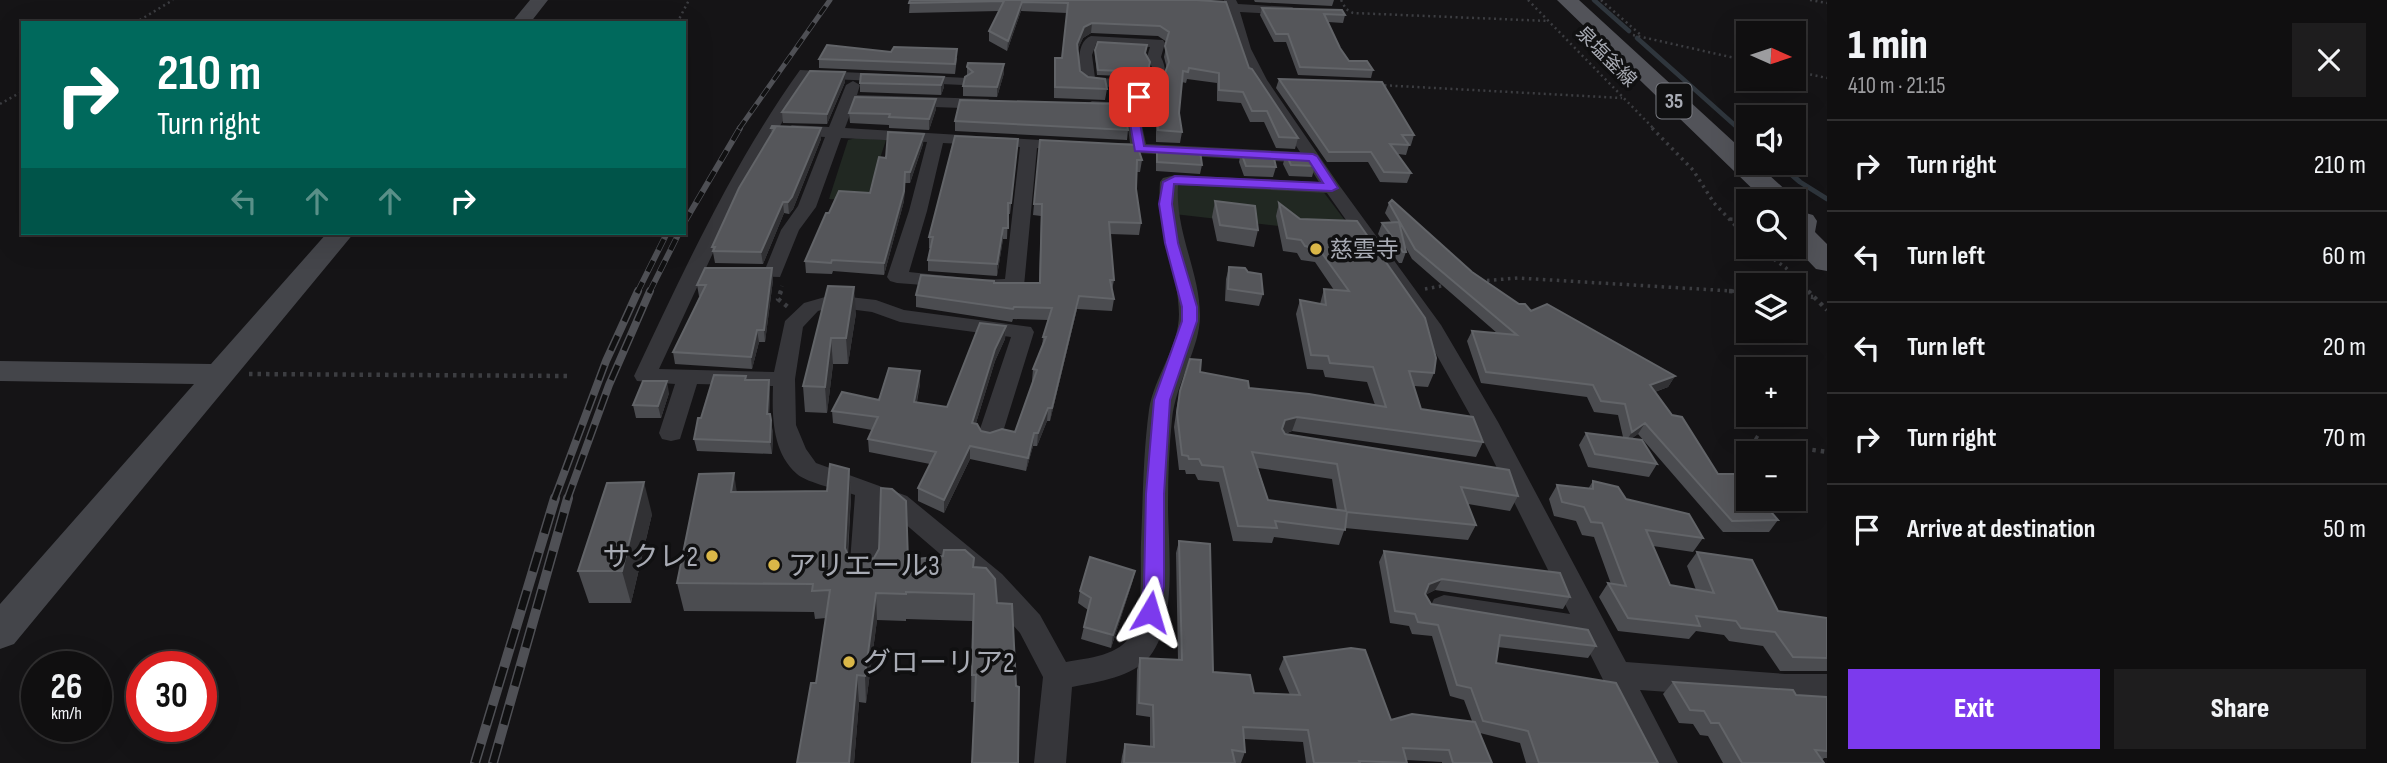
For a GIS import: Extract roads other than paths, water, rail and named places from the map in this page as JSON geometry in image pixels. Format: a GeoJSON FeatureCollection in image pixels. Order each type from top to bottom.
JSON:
{"type":"FeatureCollection","features":[{"type":"Feature","properties":{"kind":"main road","name":"泉塩釜線"},"geometry":{"type":"LineString","coordinates":[[1567,0],[1715,139],[1764,189]]}},
{"type":"Feature","properties":{"kind":"main road","name":"泉塩釜線"},"geometry":{"type":"LineString","coordinates":[[1549,11],[1742,189]]}},
{"type":"Feature","properties":{"kind":"main road"},"geometry":{"type":"LineString","coordinates":[[1715,139],[1730,165],[1755,189]]}},
{"type":"Feature","properties":{"kind":"main road","name":"泉塩釜線"},"geometry":{"type":"LineString","coordinates":[[1806,229],[1827,245]]}},
{"type":"Feature","properties":{"kind":"main road"},"geometry":{"type":"LineString","coordinates":[[1806,241],[1827,262]]}},
{"type":"Feature","properties":{"kind":"main road","name":"泉塩釜線"},"geometry":{"type":"LineString","coordinates":[[1806,250],[1821,285]]}},
{"type":"Feature","properties":{"kind":"street"},"geometry":{"type":"LineString","coordinates":[[522,21],[539,0]]}},
{"type":"Feature","properties":{"kind":"street"},"geometry":{"type":"LineString","coordinates":[[1338,6],[1228,5],[1244,49],[1332,188],[1430,325],[1513,474],[1662,763]]}},
{"type":"Feature","properties":{"kind":"street"},"geometry":{"type":"LineString","coordinates":[[1128,108],[1156,82],[1159,67],[1154,57],[1158,43],[1091,40],[1085,55],[1088,62],[1088,82],[1151,85]]}},
{"type":"Feature","properties":{"kind":"street"},"geometry":{"type":"LineString","coordinates":[[960,104],[965,62]]}},
{"type":"Feature","properties":{"kind":"street"},"geometry":{"type":"LineString","coordinates":[[784,379],[645,376],[722,208],[766,129],[805,73],[963,80]]}},
{"type":"Feature","properties":{"kind":"street"},"geometry":{"type":"LineString","coordinates":[[694,271],[773,273],[790,230],[807,207],[857,76]]}},
{"type":"Feature","properties":{"kind":"street"},"geometry":{"type":"LineString","coordinates":[[848,99],[1004,104]]}},
{"type":"Feature","properties":{"kind":"street"},"geometry":{"type":"LineString","coordinates":[[1075,104],[1128,108],[1133,111],[1139,149]]}},
{"type":"Feature","properties":{"kind":"street"},"geometry":{"type":"LineString","coordinates":[[766,129],[1313,158]]}},
{"type":"Feature","properties":{"kind":"street"},"geometry":{"type":"LineString","coordinates":[[936,138],[918,211],[897,277],[1014,286],[1029,143]]}},
{"type":"Feature","properties":{"kind":"street"},"geometry":{"type":"LineString","coordinates":[[1058,677],[1123,662],[1145,637],[1154,587],[1155,494],[1162,400],[1189,321],[1189,307],[1172,243],[1166,204],[1169,182],[1175,180],[1332,188]]}},
{"type":"Feature","properties":{"kind":"street"},"geometry":{"type":"LineString","coordinates":[[0,632],[339,235]]}},
{"type":"Feature","properties":{"kind":"street"},"geometry":{"type":"LineString","coordinates":[[990,435],[1023,332],[900,316],[876,306],[832,301],[811,307],[793,326],[784,379],[784,425],[795,452],[807,469],[898,503],[992,582],[1030,624],[1058,677],[1050,763]]}},
{"type":"Feature","properties":{"kind":"street"},"geometry":{"type":"LineString","coordinates":[[0,371],[221,374]]}},
{"type":"Feature","properties":{"kind":"street"},"geometry":{"type":"LineString","coordinates":[[671,433],[688,377]]}},
{"type":"Feature","properties":{"kind":"street"},"geometry":{"type":"LineString","coordinates":[[1485,470],[1513,474]]}},
{"type":"Feature","properties":{"kind":"street"},"geometry":{"type":"LineString","coordinates":[[863,576],[867,490]]}},
{"type":"Feature","properties":{"kind":"street"},"geometry":{"type":"LineString","coordinates":[[1435,605],[1593,629]]}},
{"type":"Feature","properties":{"kind":"street"},"geometry":{"type":"LineString","coordinates":[[1617,675],[1785,687],[1827,687]]}},
{"type":"Feature","properties":{"kind":"waterway"},"geometry":{"type":"LineString","coordinates":[[1594,0],[1629,31]]}},
{"type":"Feature","properties":{"kind":"waterway"},"geometry":{"type":"LineString","coordinates":[[1637,38],[1736,126]]}},
{"type":"Feature","properties":{"kind":"waterway"},"geometry":{"type":"LineString","coordinates":[[1792,175],[1827,199]]}},
{"type":"Feature","properties":{"kind":"railway"},"geometry":{"type":"LineString","coordinates":[[739,129],[830,0]]}},
{"type":"Feature","properties":{"kind":"railway"},"geometry":{"type":"LineString","coordinates":[[686,220],[740,128]]}},
{"type":"Feature","properties":{"kind":"railway"},"geometry":{"type":"LineString","coordinates":[[638,291],[666,235]]}},
{"type":"Feature","properties":{"kind":"railway"},"geometry":{"type":"LineString","coordinates":[[650,291],[678,235]]}},
{"type":"Feature","properties":{"kind":"railway"},"geometry":{"type":"LineString","coordinates":[[554,500],[606,361],[638,291]]}},
{"type":"Feature","properties":{"kind":"railway"},"geometry":{"type":"LineString","coordinates":[[567,500],[609,385],[650,291]]}},
{"type":"Feature","properties":{"kind":"railway"},"geometry":{"type":"LineString","coordinates":[[475,763],[555,498]]}},
{"type":"Feature","properties":{"kind":"railway"},"geometry":{"type":"LineString","coordinates":[[493,763],[568,498]]}},
{"type":"Feature","properties":{"kind":"place","name":"慈雲寺"},"geometry":{"type":"Point","coordinates":[1316,249]}},
{"type":"Feature","properties":{"kind":"place","name":"サクレ2"},"geometry":{"type":"Point","coordinates":[712,556]}},
{"type":"Feature","properties":{"kind":"place","name":"アリエール3"},"geometry":{"type":"Point","coordinates":[774,565]}},
{"type":"Feature","properties":{"kind":"place","name":"グローリア2"},"geometry":{"type":"Point","coordinates":[849,662]}}]}
